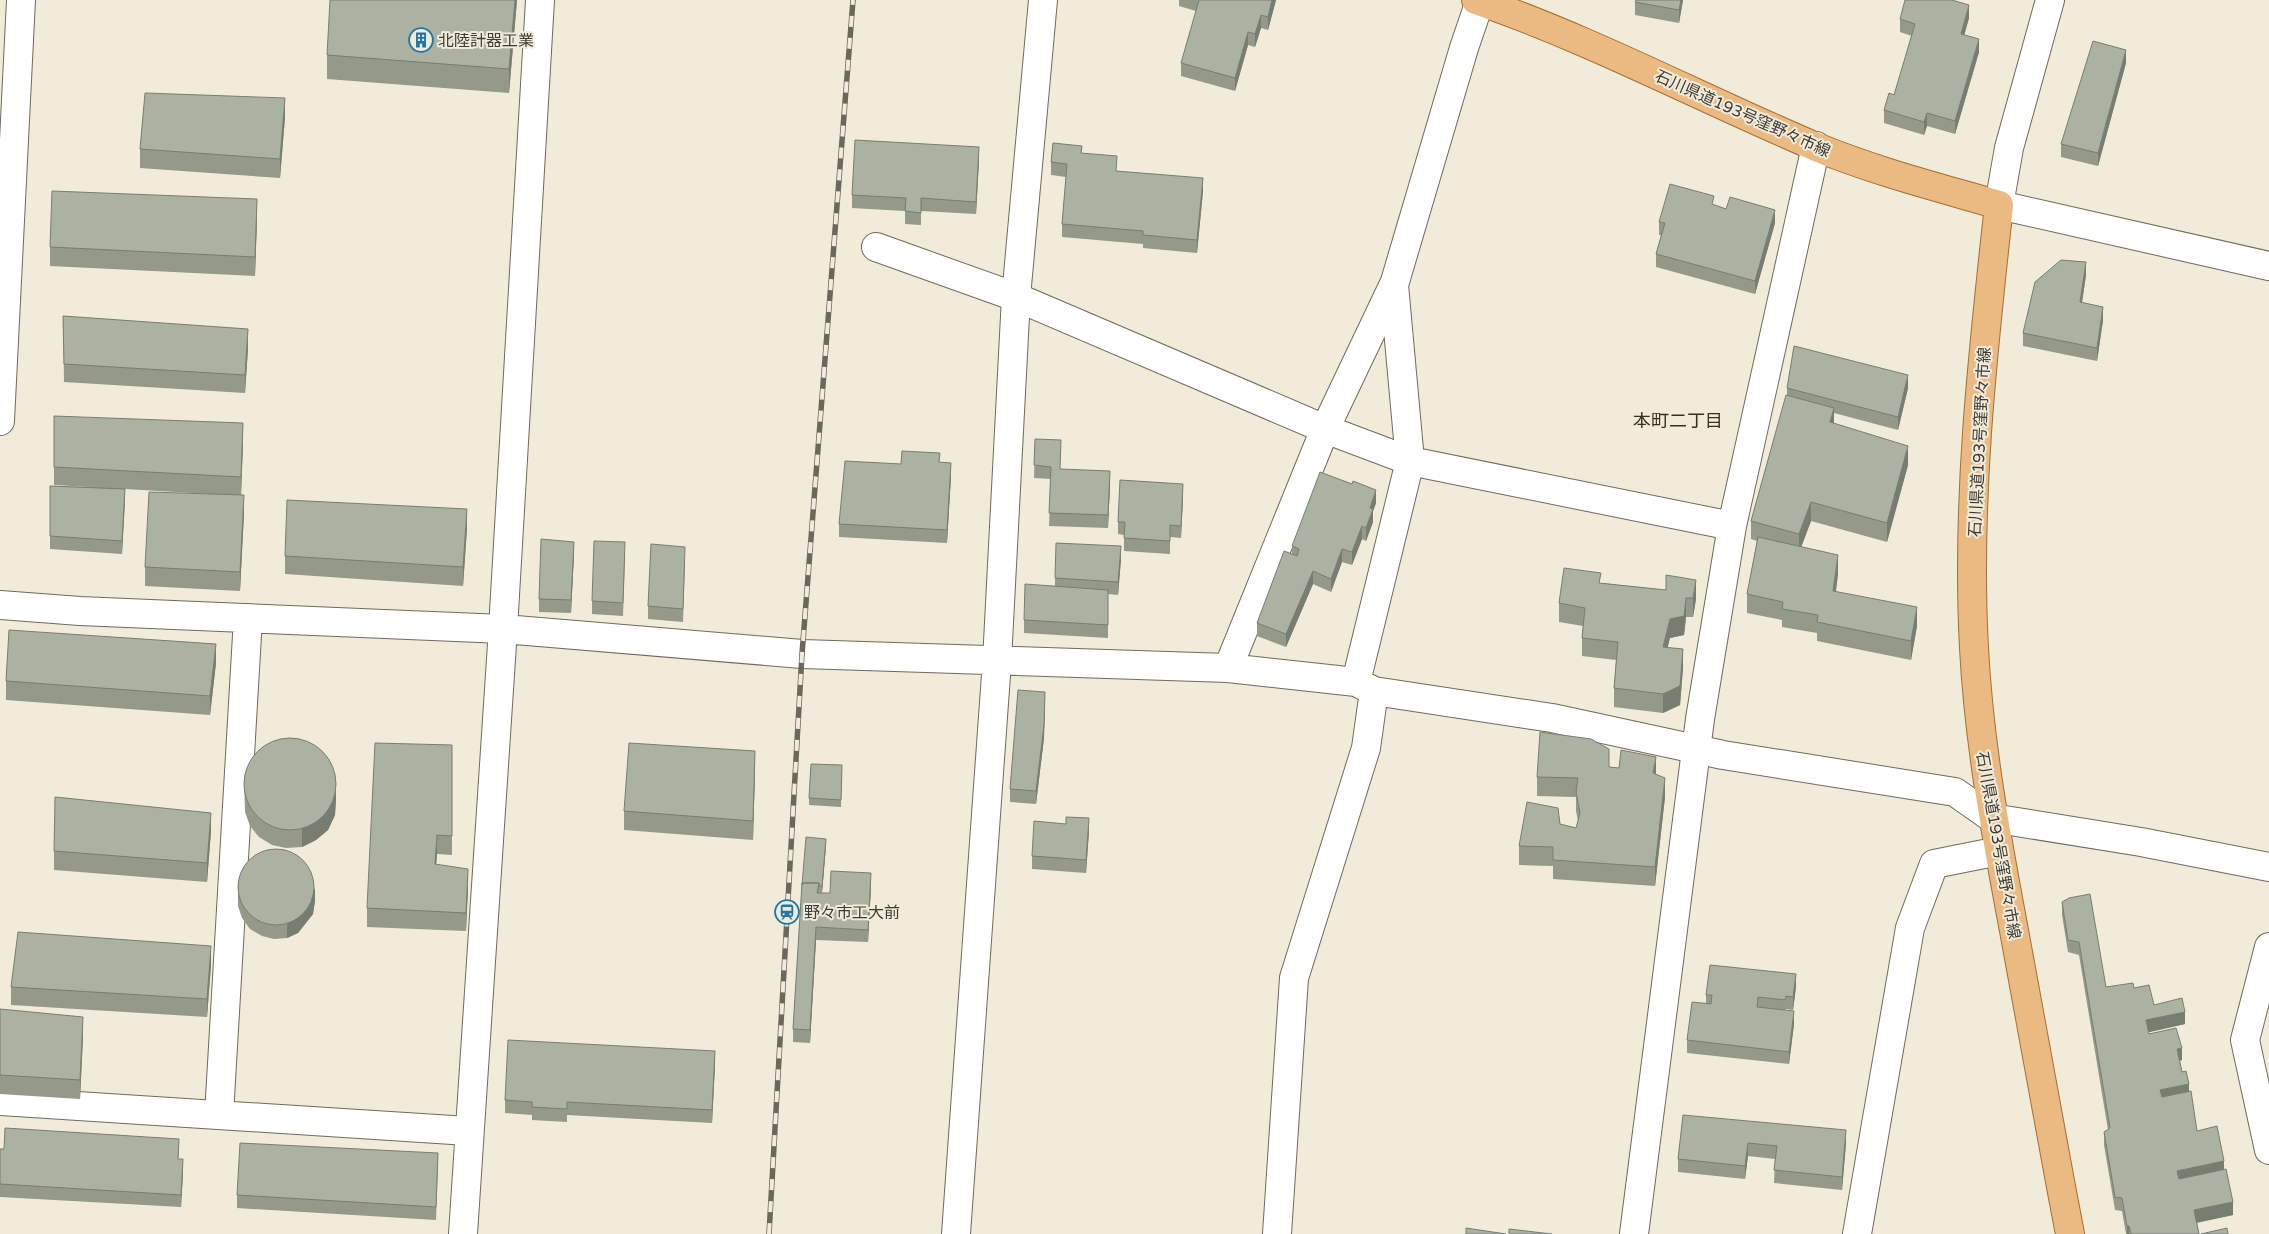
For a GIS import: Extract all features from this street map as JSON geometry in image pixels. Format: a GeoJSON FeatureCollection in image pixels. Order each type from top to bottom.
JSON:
{"type":"FeatureCollection","features":[{"type":"Feature","properties":{"kind":"main road","name":"石川県道193号窪野々市線"},"geometry":{"type":"LineString","coordinates":[[1478,1],[1630,63],[1816,146],[1908,179],[1999,205],[1976,448],[1972,596],[1980,725],[1992,818],[2070,1234]]}},
{"type":"Feature","properties":{"kind":"street"},"geometry":{"type":"LineString","coordinates":[[0,421],[21,0]]}},
{"type":"Feature","properties":{"kind":"street"},"geometry":{"type":"LineString","coordinates":[[463,1234],[468,1131],[503,629],[540,0]]}},
{"type":"Feature","properties":{"kind":"street"},"geometry":{"type":"LineString","coordinates":[[956,1234],[997,661],[1016,297],[1043,0]]}},
{"type":"Feature","properties":{"kind":"street"},"geometry":{"type":"LineString","coordinates":[[2050,0],[2009,148],[1999,205],[2269,266]]}},
{"type":"Feature","properties":{"kind":"street"},"geometry":{"type":"LineString","coordinates":[[1228,668],[1326,429],[1394,285],[1478,1]]}},
{"type":"Feature","properties":{"kind":"street"},"geometry":{"type":"LineString","coordinates":[[1634,1234],[1697,748],[1732,526],[1816,146]]}},
{"type":"Feature","properties":{"kind":"street"},"geometry":{"type":"LineString","coordinates":[[876,247],[1016,297],[1326,429],[1410,461],[1732,526]]}},
{"type":"Feature","properties":{"kind":"street"},"geometry":{"type":"LineString","coordinates":[[1277,1234],[1294,978],[1366,748],[1365,687],[1410,461],[1394,285]]}},
{"type":"Feature","properties":{"kind":"street"},"geometry":{"type":"LineString","coordinates":[[0,605],[80,611],[503,629],[802,654],[1228,668],[1365,687],[1552,718],[1723,755],[1955,792],[1992,818],[2132,840],[2269,866]]}},
{"type":"Feature","properties":{"kind":"street"},"geometry":{"type":"LineString","coordinates":[[219,1115],[248,618]]}},
{"type":"Feature","properties":{"kind":"street"},"geometry":{"type":"LineString","coordinates":[[1857,1234],[1910,928],[1934,864],[1999,851]]}},
{"type":"Feature","properties":{"kind":"street"},"geometry":{"type":"LineString","coordinates":[[2269,947],[2245,1040],[2269,1150]]}},
{"type":"Feature","properties":{"kind":"street"},"geometry":{"type":"LineString","coordinates":[[0,1101],[468,1131]]}},
{"type":"Feature","properties":{"kind":"building","name":"北陸計器工業"},"geometry":{"type":"Polygon","coordinates":[[[330,0],[515,0],[509,69],[327,55],[330,0]]]}},
{"type":"Feature","properties":{"kind":"building"},"geometry":{"type":"Polygon","coordinates":[[[1199,0],[1272,0],[1268,17],[1261,15],[1255,34],[1248,32],[1235,78],[1181,63],[1199,0]]]}},
{"type":"Feature","properties":{"kind":"building"},"geometry":{"type":"Polygon","coordinates":[[[1636,0],[1681,0],[1679,10],[1635,2],[1636,0]]]}},
{"type":"Feature","properties":{"kind":"building"},"geometry":{"type":"Polygon","coordinates":[[[1905,0],[1952,0],[1969,5],[1961,34],[1979,39],[1955,121],[1927,113],[1924,122],[1884,110],[1889,93],[1894,95],[1915,24],[1900,19],[1905,0]]]}},
{"type":"Feature","properties":{"kind":"building"},"geometry":{"type":"Polygon","coordinates":[[[2093,41],[2126,50],[2098,153],[2061,144],[2093,41]]]}},
{"type":"Feature","properties":{"kind":"building"},"geometry":{"type":"Polygon","coordinates":[[[145,93],[285,98],[280,159],[140,149],[145,93]]]}},
{"type":"Feature","properties":{"kind":"building"},"geometry":{"type":"Polygon","coordinates":[[[855,140],[979,147],[976,202],[921,198],[921,213],[905,211],[906,198],[852,195],[855,140]]]}},
{"type":"Feature","properties":{"kind":"building"},"geometry":{"type":"Polygon","coordinates":[[[1053,143],[1082,146],[1081,153],[1117,156],[1116,171],[1203,178],[1197,240],[1143,235],[1143,231],[1062,224],[1067,164],[1051,162],[1053,143]]]}},
{"type":"Feature","properties":{"kind":"building"},"geometry":{"type":"Polygon","coordinates":[[[1670,184],[1714,196],[1712,204],[1726,209],[1730,197],[1775,210],[1755,281],[1656,254],[1665,223],[1659,222],[1670,184]]]}},
{"type":"Feature","properties":{"kind":"building"},"geometry":{"type":"Polygon","coordinates":[[[52,191],[257,199],[255,257],[50,247],[52,191]]]}},
{"type":"Feature","properties":{"kind":"building"},"geometry":{"type":"Polygon","coordinates":[[[2061,260],[2086,262],[2080,302],[2103,307],[2097,348],[2023,333],[2035,282],[2061,260]]]}},
{"type":"Feature","properties":{"kind":"building"},"geometry":{"type":"Polygon","coordinates":[[[63,316],[248,329],[245,375],[64,364],[63,316]]]}},
{"type":"Feature","properties":{"kind":"building"},"geometry":{"type":"Polygon","coordinates":[[[1794,346],[1908,375],[1898,417],[1787,388],[1794,346]]]}},
{"type":"Feature","properties":{"kind":"building"},"geometry":{"type":"Polygon","coordinates":[[[1786,395],[1834,408],[1830,422],[1908,446],[1887,523],[1811,502],[1799,534],[1751,521],[1786,395]]]}},
{"type":"Feature","properties":{"kind":"building"},"geometry":{"type":"Polygon","coordinates":[[[54,416],[243,423],[241,477],[54,467],[54,416]]]}},
{"type":"Feature","properties":{"kind":"building"},"geometry":{"type":"Polygon","coordinates":[[[1035,439],[1061,440],[1060,469],[1110,471],[1108,515],[1049,513],[1051,467],[1034,465],[1035,439]]]}},
{"type":"Feature","properties":{"kind":"building"},"geometry":{"type":"Polygon","coordinates":[[[902,451],[940,453],[939,462],[951,463],[947,530],[839,524],[845,461],[901,464],[902,451]]]}},
{"type":"Feature","properties":{"kind":"building"},"geometry":{"type":"Polygon","coordinates":[[[1320,472],[1352,484],[1353,481],[1376,490],[1370,508],[1373,509],[1366,528],[1362,526],[1352,552],[1342,549],[1331,579],[1313,571],[1286,634],[1257,623],[1284,551],[1297,556],[1299,549],[1292,546],[1320,472]]]}},
{"type":"Feature","properties":{"kind":"building"},"geometry":{"type":"Polygon","coordinates":[[[1120,480],[1183,484],[1181,526],[1170,525],[1170,541],[1124,538],[1125,522],[1118,522],[1120,480]]]}},
{"type":"Feature","properties":{"kind":"building"},"geometry":{"type":"Polygon","coordinates":[[[50,486],[125,489],[122,541],[50,536],[50,486]]]}},
{"type":"Feature","properties":{"kind":"building"},"geometry":{"type":"Polygon","coordinates":[[[149,492],[244,495],[240,572],[145,567],[149,492]]]}},
{"type":"Feature","properties":{"kind":"building"},"geometry":{"type":"Polygon","coordinates":[[[287,500],[467,509],[463,567],[285,556],[287,500]]]}},
{"type":"Feature","properties":{"kind":"building"},"geometry":{"type":"Polygon","coordinates":[[[1758,537],[1838,555],[1833,591],[1917,607],[1911,641],[1817,622],[1818,615],[1782,609],[1783,602],[1747,594],[1758,537]]]}},
{"type":"Feature","properties":{"kind":"building"},"geometry":{"type":"Polygon","coordinates":[[[541,539],[574,542],[571,600],[539,599],[541,539]]]}},
{"type":"Feature","properties":{"kind":"building"},"geometry":{"type":"Polygon","coordinates":[[[594,541],[625,542],[623,603],[592,601],[594,541]]]}},
{"type":"Feature","properties":{"kind":"building"},"geometry":{"type":"Polygon","coordinates":[[[1056,543],[1121,546],[1118,582],[1055,578],[1056,543]]]}},
{"type":"Feature","properties":{"kind":"building"},"geometry":{"type":"Polygon","coordinates":[[[651,544],[685,547],[683,609],[648,606],[651,544]]]}},
{"type":"Feature","properties":{"kind":"building"},"geometry":{"type":"Polygon","coordinates":[[[1564,568],[1601,573],[1599,583],[1666,590],[1666,575],[1696,580],[1693,598],[1686,598],[1684,616],[1670,619],[1663,647],[1683,649],[1680,686],[1663,694],[1614,688],[1618,642],[1582,638],[1585,608],[1559,603],[1564,568]]]}},
{"type":"Feature","properties":{"kind":"building"},"geometry":{"type":"Polygon","coordinates":[[[1025,584],[1108,590],[1108,625],[1024,620],[1025,584]]]}},
{"type":"Feature","properties":{"kind":"building"},"geometry":{"type":"Polygon","coordinates":[[[9,630],[216,644],[210,696],[6,681],[9,630]]]}},
{"type":"Feature","properties":{"kind":"building"},"geometry":{"type":"Polygon","coordinates":[[[1018,690],[1045,692],[1044,725],[1036,791],[1010,789],[1018,690]]]}},
{"type":"Feature","properties":{"kind":"building"},"geometry":{"type":"Polygon","coordinates":[[[1540,732],[1591,739],[1609,749],[1609,767],[1619,768],[1621,750],[1656,757],[1653,773],[1665,778],[1655,867],[1553,860],[1553,847],[1519,846],[1527,802],[1558,808],[1560,824],[1576,828],[1580,813],[1576,792],[1578,778],[1537,777],[1540,732]]]}},
{"type":"Feature","properties":{"kind":"building"},"geometry":{"type":"Polygon","coordinates":[[[290,738],[307,742],[322,752],[332,767],[336,784],[332,801],[322,816],[307,826],[290,830],[273,826],[258,816],[248,801],[244,784],[248,767],[258,752],[273,742],[290,738]]]}},
{"type":"Feature","properties":{"kind":"building"},"geometry":{"type":"Polygon","coordinates":[[[375,743],[452,745],[452,836],[437,835],[435,864],[468,869],[466,913],[367,908],[375,743]]]}},
{"type":"Feature","properties":{"kind":"building"},"geometry":{"type":"Polygon","coordinates":[[[629,743],[755,751],[753,821],[624,811],[629,743]]]}},
{"type":"Feature","properties":{"kind":"building"},"geometry":{"type":"Polygon","coordinates":[[[811,764],[842,765],[841,800],[809,798],[811,764]]]}},
{"type":"Feature","properties":{"kind":"building"},"geometry":{"type":"Polygon","coordinates":[[[55,797],[211,813],[207,863],[54,851],[55,797]]]}},
{"type":"Feature","properties":{"kind":"building"},"geometry":{"type":"Polygon","coordinates":[[[1066,817],[1089,818],[1086,860],[1032,856],[1034,821],[1066,824],[1066,817]]]}},
{"type":"Feature","properties":{"kind":"building"},"geometry":{"type":"Polygon","coordinates":[[[806,837],[826,839],[822,886],[819,886],[819,883],[802,883],[806,837]]]}},
{"type":"Feature","properties":{"kind":"building"},"geometry":{"type":"Polygon","coordinates":[[[269,849],[283,849],[297,855],[308,866],[314,880],[311,902],[303,914],[283,925],[269,925],[255,919],[244,908],[238,894],[238,880],[244,866],[255,855],[269,849]]]}},
{"type":"Feature","properties":{"kind":"building"},"geometry":{"type":"Polygon","coordinates":[[[831,871],[871,873],[868,930],[816,927],[810,1030],[793,1029],[802,883],[819,883],[817,893],[830,893],[831,871]]]}},
{"type":"Feature","properties":{"kind":"building"},"geometry":{"type":"Polygon","coordinates":[[[2090,894],[2106,987],[2133,983],[2134,988],[2149,985],[2154,1005],[2182,998],[2185,1012],[2146,1020],[2149,1034],[2176,1028],[2182,1048],[2177,1049],[2182,1072],[2186,1071],[2189,1084],[2160,1090],[2162,1097],[2191,1091],[2197,1131],[2217,1126],[2224,1161],[2177,1171],[2179,1179],[2226,1169],[2233,1202],[2194,1210],[2199,1234],[2131,1234],[2129,1226],[2127,1226],[2122,1198],[2115,1197],[2104,1132],[2110,1128],[2079,942],[2068,940],[2062,902],[2069,898],[2090,894]]]}},
{"type":"Feature","properties":{"kind":"building"},"geometry":{"type":"Polygon","coordinates":[[[18,932],[211,946],[207,999],[11,987],[18,932]]]}},
{"type":"Feature","properties":{"kind":"building"},"geometry":{"type":"Polygon","coordinates":[[[1710,965],[1796,974],[1793,997],[1786,996],[1785,1000],[1758,997],[1757,1007],[1794,1011],[1789,1052],[1687,1040],[1692,1002],[1711,1004],[1712,995],[1706,995],[1710,965]]]}},
{"type":"Feature","properties":{"kind":"building"},"geometry":{"type":"Polygon","coordinates":[[[0,1009],[83,1017],[80,1080],[0,1075],[0,1009]]]}},
{"type":"Feature","properties":{"kind":"building"},"geometry":{"type":"Polygon","coordinates":[[[508,1040],[715,1051],[712,1110],[567,1102],[567,1109],[532,1107],[532,1102],[505,1100],[508,1040]]]}},
{"type":"Feature","properties":{"kind":"building"},"geometry":{"type":"Polygon","coordinates":[[[1683,1115],[1846,1130],[1842,1177],[1774,1170],[1777,1146],[1748,1143],[1745,1166],[1678,1159],[1683,1115]]]}},
{"type":"Feature","properties":{"kind":"building"},"geometry":{"type":"Polygon","coordinates":[[[5,1128],[179,1139],[178,1159],[183,1159],[181,1195],[0,1184],[0,1149],[4,1149],[5,1128]]]}},
{"type":"Feature","properties":{"kind":"building"},"geometry":{"type":"Polygon","coordinates":[[[240,1143],[438,1153],[436,1207],[237,1195],[240,1143]]]}},
{"type":"Feature","properties":{"kind":"building"},"geometry":{"type":"Polygon","coordinates":[[[1466,1228],[1506,1234],[1466,1234],[1466,1228]]]}},
{"type":"Feature","properties":{"kind":"building"},"geometry":{"type":"Polygon","coordinates":[[[2227,1228],[2228,1234],[2201,1234],[2227,1228]]]}},
{"type":"Feature","properties":{"kind":"building"},"geometry":{"type":"Polygon","coordinates":[[[1509,1229],[1552,1234],[1509,1234],[1509,1229]]]}},
{"type":"Feature","properties":{"kind":"railway"},"geometry":{"type":"LineString","coordinates":[[769,1234],[802,654],[853,0]]}},
{"type":"Feature","properties":{"kind":"place","name":"北陸計器工業"},"geometry":{"type":"Point","coordinates":[421,40]}},
{"type":"Feature","properties":{"kind":"place","name":"野々市工大前"},"geometry":{"type":"Point","coordinates":[787,912]}},
{"type":"Feature","properties":{"kind":"district","name":"本町二丁目"},"geometry":{"type":"Point","coordinates":[1678,421]}}]}
